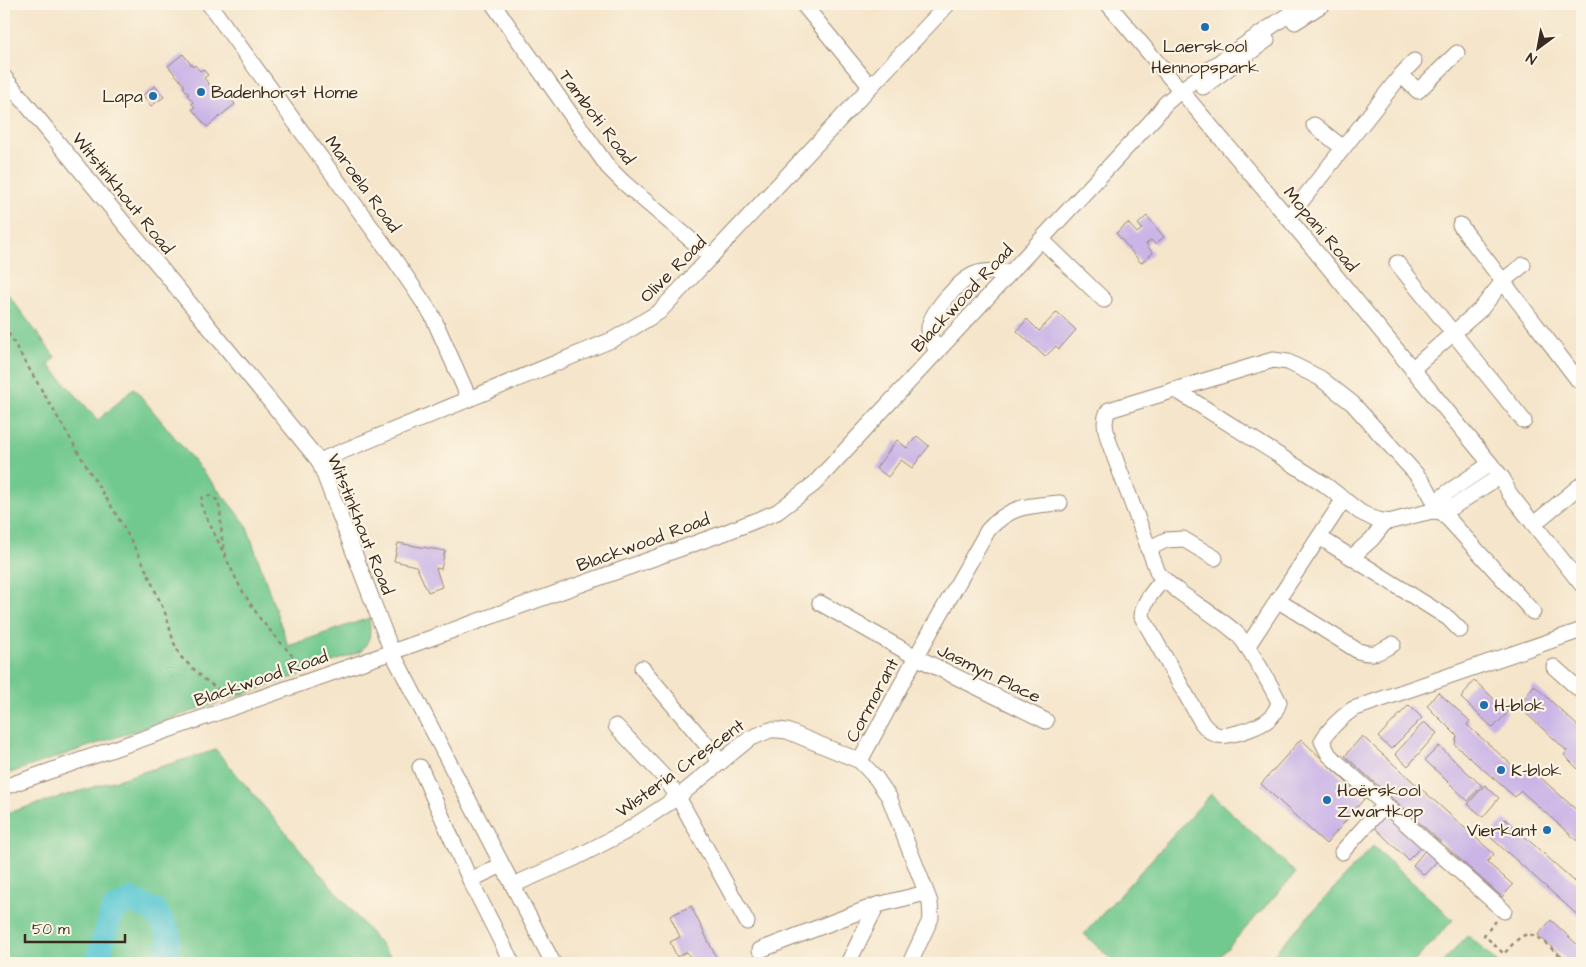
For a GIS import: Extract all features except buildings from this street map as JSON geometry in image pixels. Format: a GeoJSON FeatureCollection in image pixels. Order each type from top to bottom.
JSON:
{"type":"FeatureCollection","features":[{"type":"Feature","properties":{"kind":"street","name":"Maroela Road"},"geometry":{"type":"LineString","coordinates":[[209,4],[390,253],[432,315],[470,398]]}},
{"type":"Feature","properties":{"kind":"street","name":"Tamboti Road"},"geometry":{"type":"LineString","coordinates":[[493,4],[608,167],[711,257]]}},
{"type":"Feature","properties":{"kind":"street"},"geometry":{"type":"LineString","coordinates":[[803,4],[870,86]]}},
{"type":"Feature","properties":{"kind":"street","name":"Olive Road"},"geometry":{"type":"LineString","coordinates":[[318,461],[614,339],[659,312],[948,4]]}},
{"type":"Feature","properties":{"kind":"street","name":"Mopani Road"},"geometry":{"type":"LineString","coordinates":[[1108,4],[1288,218],[1502,478],[1509,492],[1582,585]]}},
{"type":"Feature","properties":{"kind":"street","name":"Blackwood Road"},"geometry":{"type":"LineString","coordinates":[[4,787],[392,652],[724,533],[777,512],[814,484],[1155,117],[1166,113],[1184,94],[1225,58],[1304,4]]}},
{"type":"Feature","properties":{"kind":"street","name":"Blackwood Road"},"geometry":{"type":"LineString","coordinates":[[1184,94],[1323,4]]}},
{"type":"Feature","properties":{"kind":"street"},"geometry":{"type":"LineString","coordinates":[[1401,75],[1418,91],[1457,53]]}},
{"type":"Feature","properties":{"kind":"street"},"geometry":{"type":"LineString","coordinates":[[1288,218],[1342,148],[1414,61]]}},
{"type":"Feature","properties":{"kind":"street","name":"Witstinkhout Road"},"geometry":{"type":"LineString","coordinates":[[4,77],[318,461],[392,652],[553,963]]}},
{"type":"Feature","properties":{"kind":"street"},"geometry":{"type":"LineString","coordinates":[[1314,125],[1342,148]]}},
{"type":"Feature","properties":{"kind":"street"},"geometry":{"type":"LineString","coordinates":[[1460,225],[1504,280],[1578,380]]}},
{"type":"Feature","properties":{"kind":"street"},"geometry":{"type":"LineString","coordinates":[[1042,240],[1104,300]]}},
{"type":"Feature","properties":{"kind":"street"},"geometry":{"type":"LineString","coordinates":[[1396,263],[1524,421]]}},
{"type":"Feature","properties":{"kind":"street"},"geometry":{"type":"LineString","coordinates":[[1412,369],[1485,305],[1504,280],[1523,265]]}},
{"type":"Feature","properties":{"kind":"street"},"geometry":{"type":"LineString","coordinates":[[937,352],[928,330],[933,315],[944,300],[959,284],[976,274],[1010,272]]}},
{"type":"Feature","properties":{"kind":"street"},"geometry":{"type":"LineString","coordinates":[[1163,579],[1146,600],[1142,610],[1142,617],[1202,723],[1210,731],[1226,736],[1256,727],[1268,720],[1276,710],[1279,702],[1247,647],[1236,632],[1180,594],[1158,573],[1109,442],[1105,424],[1106,414],[1109,410],[1272,360],[1288,362],[1320,378],[1352,402],[1416,474],[1427,488],[1436,508],[1533,612]]}},
{"type":"Feature","properties":{"kind":"street"},"geometry":{"type":"LineString","coordinates":[[1176,390],[1324,484],[1360,512],[1374,519],[1386,521],[1436,508],[1456,505],[1502,478]]}},
{"type":"Feature","properties":{"kind":"street"},"geometry":{"type":"LineString","coordinates":[[1436,508],[1448,492],[1490,464]]}},
{"type":"Feature","properties":{"kind":"street","name":"Mopani Road"},"geometry":{"type":"LineString","coordinates":[[1502,478],[1512,484],[1582,569]]}},
{"type":"Feature","properties":{"kind":"street"},"geometry":{"type":"LineString","coordinates":[[1541,518],[1582,484]]}},
{"type":"Feature","properties":{"kind":"street"},"geometry":{"type":"LineString","coordinates":[[1247,647],[1344,499]]}},
{"type":"Feature","properties":{"kind":"street","name":"Cormorant"},"geometry":{"type":"LineString","coordinates":[[860,761],[988,530],[1004,514],[1019,508],[1060,503]]}},
{"type":"Feature","properties":{"kind":"street"},"geometry":{"type":"LineString","coordinates":[[1352,557],[1372,539],[1386,521]]}},
{"type":"Feature","properties":{"kind":"street"},"geometry":{"type":"LineString","coordinates":[[1319,537],[1448,618],[1460,630]]}},
{"type":"Feature","properties":{"kind":"street"},"geometry":{"type":"LineString","coordinates":[[1148,548],[1166,540],[1183,539],[1215,558]]}},
{"type":"Feature","properties":{"kind":"street"},"geometry":{"type":"LineString","coordinates":[[1277,600],[1358,651],[1369,654],[1379,652],[1393,644]]}},
{"type":"Feature","properties":{"kind":"street","name":"Jasmyn Place"},"geometry":{"type":"LineString","coordinates":[[820,603],[916,658],[1046,721]]}},
{"type":"Feature","properties":{"kind":"street"},"geometry":{"type":"LineString","coordinates":[[1504,911],[1329,754],[1322,741],[1325,735],[1353,709],[1582,630]]}},
{"type":"Feature","properties":{"kind":"street"},"geometry":{"type":"LineString","coordinates":[[1554,667],[1582,692]]}},
{"type":"Feature","properties":{"kind":"street"},"geometry":{"type":"LineString","coordinates":[[642,668],[721,762]]}},
{"type":"Feature","properties":{"kind":"street"},"geometry":{"type":"LineString","coordinates":[[616,726],[664,777],[678,796],[747,922]]}},
{"type":"Feature","properties":{"kind":"street","name":"Wisteria Crescent"},"geometry":{"type":"LineString","coordinates":[[513,885],[575,858],[625,832],[678,796],[754,736],[770,730],[787,731],[860,761],[876,778],[889,797],[930,902],[931,918],[910,963]]}},
{"type":"Feature","properties":{"kind":"street"},"geometry":{"type":"LineString","coordinates":[[420,767],[470,880],[512,963]]}},
{"type":"Feature","properties":{"kind":"street"},"geometry":{"type":"LineString","coordinates":[[1342,852],[1385,804]]}},
{"type":"Feature","properties":{"kind":"street"},"geometry":{"type":"LineString","coordinates":[[470,880],[502,865]]}},
{"type":"Feature","properties":{"kind":"street"},"geometry":{"type":"LineString","coordinates":[[760,950],[877,905],[926,893]]}},
{"type":"Feature","properties":{"kind":"street"},"geometry":{"type":"LineString","coordinates":[[848,963],[877,905]]}},
{"type":"Feature","properties":{"kind":"path"},"geometry":{"type":"LineString","coordinates":[[4,326],[118,517],[143,563],[166,615],[174,643],[181,657],[204,679],[240,705]]}},
{"type":"Feature","properties":{"kind":"path"},"geometry":{"type":"LineString","coordinates":[[226,556],[222,539],[220,509],[217,500],[210,496],[204,496],[200,500],[202,508],[241,588],[261,620],[300,665],[316,679]]}},
{"type":"Feature","properties":{"kind":"path"},"geometry":{"type":"LineString","coordinates":[[1504,911],[1484,935],[1504,954],[1527,934],[1539,938],[1566,963]]}},
{"type":"Feature","properties":{"kind":"green space"},"geometry":{"type":"Polygon","coordinates":[[[4,289],[55,357],[49,365],[98,420],[134,388],[246,524],[288,646],[369,618],[370,636],[361,651],[297,676],[4,775],[4,289]]]}},
{"type":"Feature","properties":{"kind":"green space"},"geometry":{"type":"Polygon","coordinates":[[[216,750],[396,963],[4,963],[4,814],[216,750]]]}},
{"type":"Feature","properties":{"kind":"green space"},"geometry":{"type":"Polygon","coordinates":[[[1211,794],[1296,873],[1214,963],[1115,963],[1084,934],[1211,794]]]}},
{"type":"Feature","properties":{"kind":"green space"},"geometry":{"type":"Polygon","coordinates":[[[1373,846],[1453,920],[1413,963],[1265,963],[1373,846]]]}},
{"type":"Feature","properties":{"kind":"green space"},"geometry":{"type":"Polygon","coordinates":[[[1468,935],[1498,963],[1442,963],[1468,935]]]}},
{"type":"Feature","properties":{"kind":"waterway"},"geometry":{"type":"LineString","coordinates":[[96,963],[113,910],[131,900],[155,911],[169,933],[167,963]]}},
{"type":"Feature","properties":{"kind":"place","name":"Laerskool Hennopspark"},"geometry":{"type":"Point","coordinates":[1205,27]}},
{"type":"Feature","properties":{"kind":"place","name":"Badenhorst Home"},"geometry":{"type":"Point","coordinates":[201,92]}},
{"type":"Feature","properties":{"kind":"place","name":"Lapa"},"geometry":{"type":"Point","coordinates":[153,96]}},
{"type":"Feature","properties":{"kind":"place","name":"H-blok"},"geometry":{"type":"Point","coordinates":[1484,705]}},
{"type":"Feature","properties":{"kind":"place","name":"K-blok"},"geometry":{"type":"Point","coordinates":[1501,770]}},
{"type":"Feature","properties":{"kind":"place","name":"Hoërskool Zwartkop"},"geometry":{"type":"Point","coordinates":[1327,800]}},
{"type":"Feature","properties":{"kind":"place","name":"Vierkant"},"geometry":{"type":"Point","coordinates":[1547,830]}}]}
